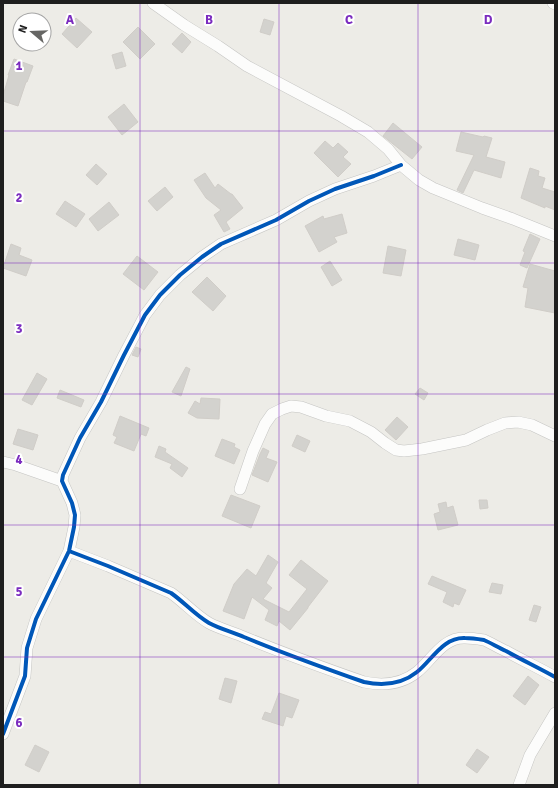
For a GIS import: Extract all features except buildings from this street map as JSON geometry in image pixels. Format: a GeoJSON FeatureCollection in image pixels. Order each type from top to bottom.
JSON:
{"type":"FeatureCollection","features":[{"type":"Feature","properties":{"kind":"street"},"geometry":{"type":"LineString","coordinates":[[153,3],[247,66],[368,132],[388,148],[401,165],[419,180],[433,188],[555,236]]}},
{"type":"Feature","properties":{"kind":"street"},"geometry":{"type":"LineString","coordinates":[[3,734],[25,676],[27,648],[36,619],[69,551],[75,516],[72,503],[62,481],[66,466],[145,316],[160,294],[202,257],[221,244],[276,220],[309,201],[335,189],[401,165]]}},
{"type":"Feature","properties":{"kind":"street"},"geometry":{"type":"LineString","coordinates":[[240,489],[264,424],[272,414],[291,406],[301,407],[326,416],[350,421],[360,425],[396,450],[404,451],[466,440],[505,423],[518,422],[532,425],[555,436]]}},
{"type":"Feature","properties":{"kind":"street"},"geometry":{"type":"LineString","coordinates":[[3,462],[62,481]]}},
{"type":"Feature","properties":{"kind":"street"},"geometry":{"type":"LineString","coordinates":[[69,551],[171,593],[203,620],[211,624],[285,654],[364,682],[388,684],[404,680],[417,672],[439,649],[455,638],[484,640],[555,677]]}},
{"type":"Feature","properties":{"kind":"street"},"geometry":{"type":"LineString","coordinates":[[519,785],[530,756],[555,713]]}},
{"type":"Feature","properties":{"kind":"cycle path"},"geometry":{"type":"LineString","coordinates":[[3,734],[25,676],[27,648],[36,619],[69,551],[75,515],[72,503],[62,481],[63,475],[80,438],[101,402],[145,315],[160,295],[180,275],[221,244],[276,220],[309,201],[335,189],[401,165]]}},
{"type":"Feature","properties":{"kind":"cycle path"},"geometry":{"type":"LineString","coordinates":[[69,551],[171,593],[199,616],[213,625],[289,655],[364,682],[385,684],[405,679],[417,672],[444,645],[450,641],[465,638],[484,640],[555,677]]}}]}
